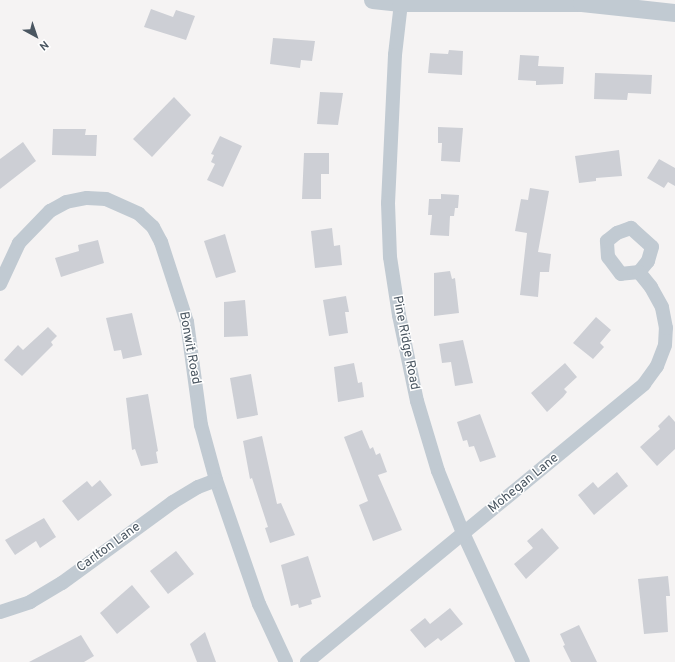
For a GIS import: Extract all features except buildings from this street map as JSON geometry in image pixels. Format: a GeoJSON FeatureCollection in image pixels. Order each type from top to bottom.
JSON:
{"type":"FeatureCollection","features":[{"type":"Feature","properties":{"kind":"street"},"geometry":{"type":"LineString","coordinates":[[373,0],[401,3],[582,3],[675,13]]}},
{"type":"Feature","properties":{"kind":"street","name":"Pine Ridge Road"},"geometry":{"type":"LineString","coordinates":[[401,3],[395,55],[388,203],[390,257],[417,401],[438,471],[463,533],[523,662]]}},
{"type":"Feature","properties":{"kind":"street","name":"Bonwit Road"},"geometry":{"type":"LineString","coordinates":[[0,284],[19,243],[50,211],[66,202],[87,198],[106,200],[139,214],[152,227],[161,242],[187,322],[200,425],[216,480],[259,604],[286,662]]}},
{"type":"Feature","properties":{"kind":"street","name":"Mohegan Lane"},"geometry":{"type":"LineString","coordinates":[[307,662],[614,411],[644,384],[657,366],[666,346],[663,314],[652,287],[639,272]]}},
{"type":"Feature","properties":{"kind":"street","name":"Carlton Lane"},"geometry":{"type":"LineString","coordinates":[[0,612],[30,602],[62,583],[173,502],[198,487],[216,480]]}}]}
